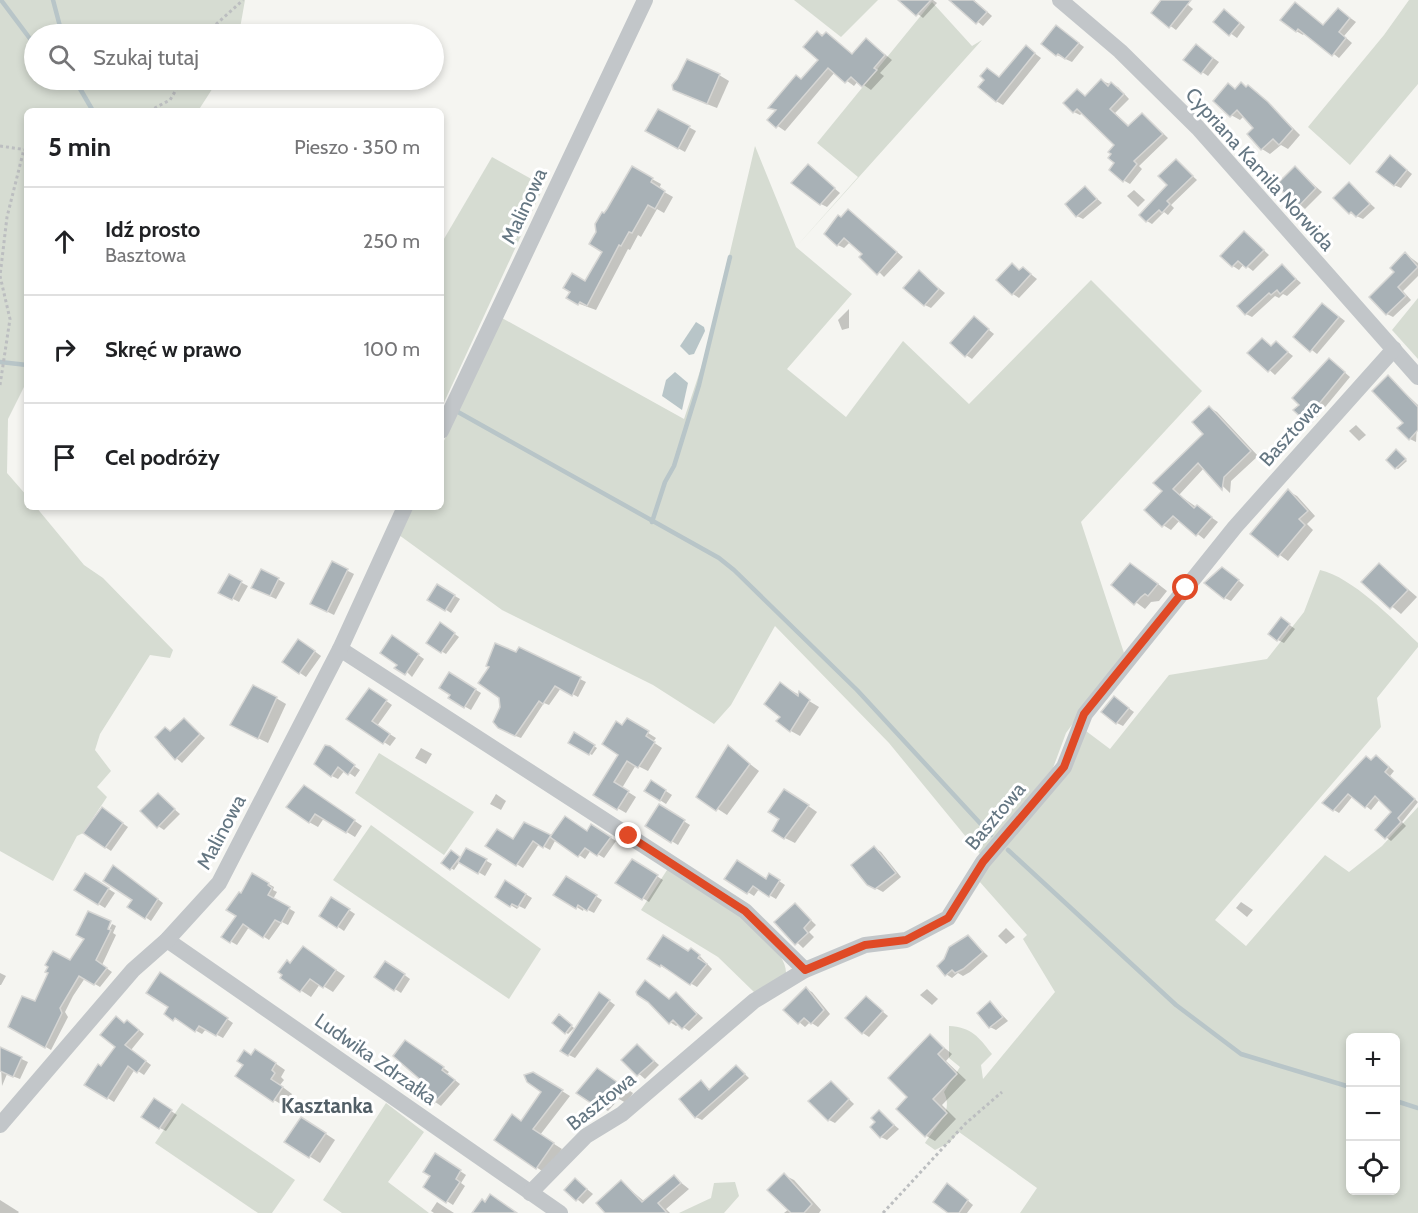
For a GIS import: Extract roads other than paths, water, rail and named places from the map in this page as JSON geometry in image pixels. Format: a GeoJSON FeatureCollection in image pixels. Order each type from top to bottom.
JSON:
{"type":"FeatureCollection","features":[{"type":"Feature","properties":{"kind":"street","name":"Malinowa"},"geometry":{"type":"LineString","coordinates":[[444,424],[645,0]]}},
{"type":"Feature","properties":{"kind":"street","name":"Cypriana Kamila Norwida"},"geometry":{"type":"LineString","coordinates":[[1060,0],[1120,51],[1198,128],[1418,377]]}},
{"type":"Feature","properties":{"kind":"street","name":"Basztowa"},"geometry":{"type":"LineString","coordinates":[[530,1193],[586,1136],[622,1114],[754,1001],[805,970],[865,945],[906,940],[948,918],[983,862],[1064,767],[1084,714],[1235,527],[1394,349]]}},
{"type":"Feature","properties":{"kind":"street","name":"Malinowa"},"geometry":{"type":"LineString","coordinates":[[0,1125],[133,970],[167,940],[219,883],[340,649],[404,510]]}},
{"type":"Feature","properties":{"kind":"street"},"geometry":{"type":"LineString","coordinates":[[340,649],[745,911],[805,970]]}},
{"type":"Feature","properties":{"kind":"street","name":"Ludwika Zdrzałka"},"geometry":{"type":"LineString","coordinates":[[167,940],[560,1213]]}},
{"type":"Feature","properties":{"kind":"waterway"},"geometry":{"type":"LineString","coordinates":[[1,0],[24,31]]}},
{"type":"Feature","properties":{"kind":"waterway"},"geometry":{"type":"LineString","coordinates":[[53,0],[59,24]]}},
{"type":"Feature","properties":{"kind":"waterway"},"geometry":{"type":"LineString","coordinates":[[81,90],[91,108]]}},
{"type":"Feature","properties":{"kind":"waterway"},"geometry":{"type":"LineString","coordinates":[[652,522],[665,482],[674,466],[699,385],[730,257]]}},
{"type":"Feature","properties":{"kind":"waterway"},"geometry":{"type":"LineString","coordinates":[[0,362],[24,365]]}},
{"type":"Feature","properties":{"kind":"waterway"},"geometry":{"type":"LineString","coordinates":[[458,412],[719,558],[857,690],[991,835]]}},
{"type":"Feature","properties":{"kind":"waterway"},"geometry":{"type":"LineString","coordinates":[[1008,850],[1176,1005],[1241,1054],[1346,1086]]}},
{"type":"Feature","properties":{"kind":"waterway"},"geometry":{"type":"LineString","coordinates":[[1400,1102],[1418,1108]]}},
{"type":"Feature","properties":{"kind":"district","name":"Kasztanka"},"geometry":{"type":"Point","coordinates":[327,1105]}}]}
